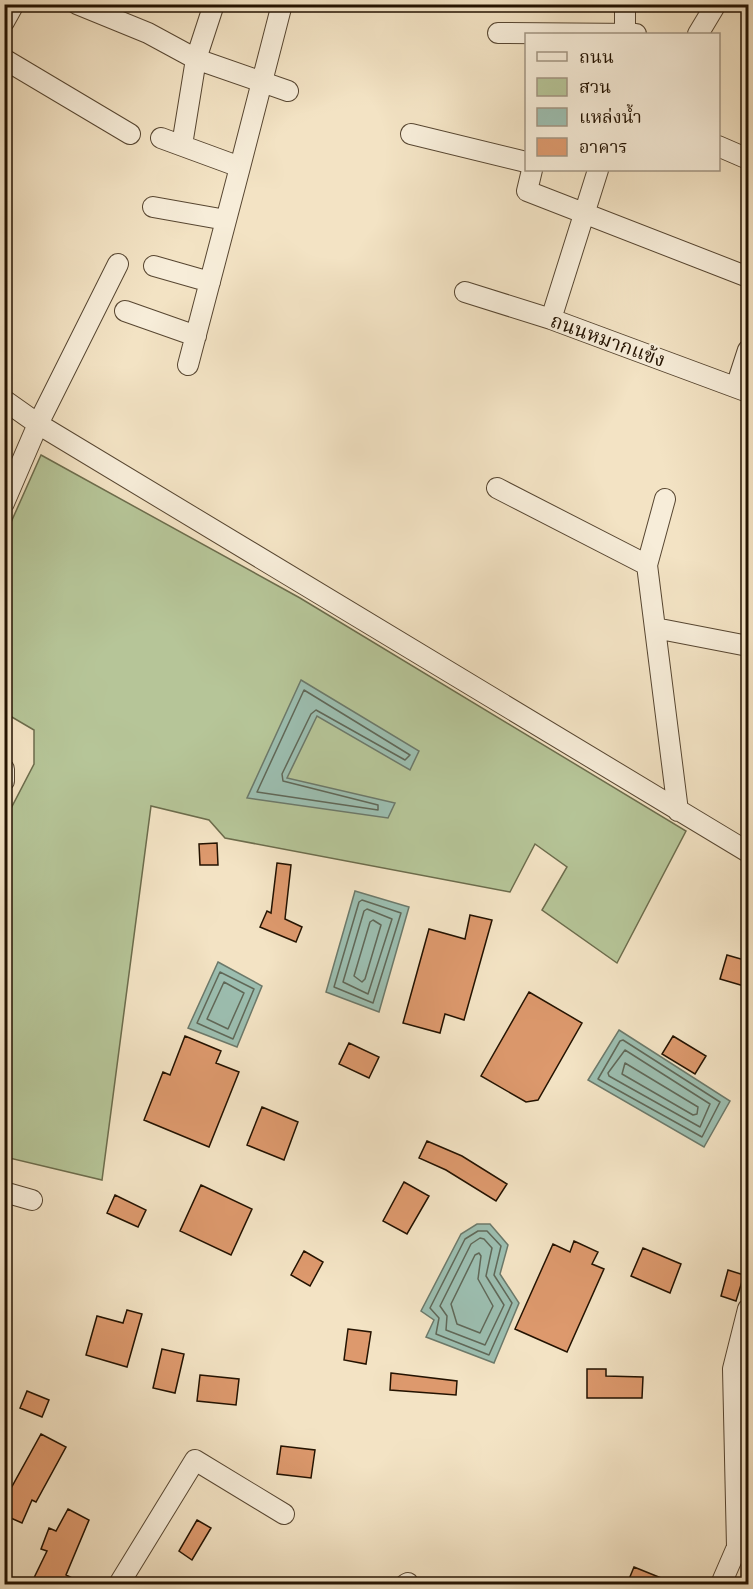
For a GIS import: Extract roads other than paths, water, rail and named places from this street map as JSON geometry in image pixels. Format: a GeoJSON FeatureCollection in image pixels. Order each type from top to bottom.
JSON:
{"type":"FeatureCollection","features":[{"type":"Feature","properties":{"kind":"street"},"geometry":{"type":"LineString","coordinates":[[4,22],[14,4]]}},
{"type":"Feature","properties":{"kind":"street"},"geometry":{"type":"LineString","coordinates":[[77,4],[148,33],[196,59],[288,91]]}},
{"type":"Feature","properties":{"kind":"street"},"geometry":{"type":"LineString","coordinates":[[182,145],[196,59],[214,4]]}},
{"type":"Feature","properties":{"kind":"street"},"geometry":{"type":"LineString","coordinates":[[188,365],[282,4]]}},
{"type":"Feature","properties":{"kind":"street"},"geometry":{"type":"LineString","coordinates":[[625,4],[629,33]]}},
{"type":"Feature","properties":{"kind":"street"},"geometry":{"type":"LineString","coordinates":[[699,33],[716,4]]}},
{"type":"Feature","properties":{"kind":"street"},"geometry":{"type":"LineString","coordinates":[[498,33],[525,33]]}},
{"type":"Feature","properties":{"kind":"street"},"geometry":{"type":"LineString","coordinates":[[4,59],[130,135]]}},
{"type":"Feature","properties":{"kind":"street"},"geometry":{"type":"LineString","coordinates":[[411,134],[525,162]]}},
{"type":"Feature","properties":{"kind":"street"},"geometry":{"type":"LineString","coordinates":[[161,138],[240,166]]}},
{"type":"Feature","properties":{"kind":"street"},"geometry":{"type":"LineString","coordinates":[[720,147],[748,159]]}},
{"type":"Feature","properties":{"kind":"street"},"geometry":{"type":"LineString","coordinates":[[532,171],[527,191],[583,215],[748,277]]}},
{"type":"Feature","properties":{"kind":"street"},"geometry":{"type":"LineString","coordinates":[[552,319],[598,171]]}},
{"type":"Feature","properties":{"kind":"street"},"geometry":{"type":"LineString","coordinates":[[153,207],[226,220]]}},
{"type":"Feature","properties":{"kind":"street"},"geometry":{"type":"LineString","coordinates":[[4,503],[38,424],[118,264]]}},
{"type":"Feature","properties":{"kind":"street"},"geometry":{"type":"LineString","coordinates":[[154,266],[210,282]]}},
{"type":"Feature","properties":{"kind":"street","name":"ถนนหมากแข้ง"},"geometry":{"type":"LineString","coordinates":[[465,292],[552,319],[742,389]]}},
{"type":"Feature","properties":{"kind":"street"},"geometry":{"type":"LineString","coordinates":[[125,311],[196,336]]}},
{"type":"Feature","properties":{"kind":"street"},"geometry":{"type":"LineString","coordinates":[[742,389],[748,350]]}},
{"type":"Feature","properties":{"kind":"street"},"geometry":{"type":"LineString","coordinates":[[4,400],[38,424],[748,852]]}},
{"type":"Feature","properties":{"kind":"street"},"geometry":{"type":"LineString","coordinates":[[498,488],[647,565]]}},
{"type":"Feature","properties":{"kind":"street"},"geometry":{"type":"LineString","coordinates":[[665,499],[647,565],[678,811]]}},
{"type":"Feature","properties":{"kind":"street"},"geometry":{"type":"LineString","coordinates":[[655,628],[748,646]]}},
{"type":"Feature","properties":{"kind":"street"},"geometry":{"type":"LineString","coordinates":[[4,769],[4,781]]}},
{"type":"Feature","properties":{"kind":"street"},"geometry":{"type":"LineString","coordinates":[[4,1192],[32,1200]]}},
{"type":"Feature","properties":{"kind":"street"},"geometry":{"type":"LineString","coordinates":[[722,1584],[737,1547],[733,1369],[748,1309]]}},
{"type":"Feature","properties":{"kind":"street"},"geometry":{"type":"LineString","coordinates":[[119,1584],[195,1460],[284,1514]]}},
{"type":"Feature","properties":{"kind":"water"},"geometry":{"type":"Polygon","coordinates":[[[301,680],[419,751],[410,770],[317,716],[287,778],[395,803],[388,818],[247,798],[301,680]]]}},
{"type":"Feature","properties":{"kind":"water"},"geometry":{"type":"Polygon","coordinates":[[[355,891],[409,907],[379,1012],[326,992],[355,891]]]}},
{"type":"Feature","properties":{"kind":"water"},"geometry":{"type":"Polygon","coordinates":[[[218,962],[262,986],[237,1047],[188,1028],[218,962]]]}},
{"type":"Feature","properties":{"kind":"water"},"geometry":{"type":"Polygon","coordinates":[[[619,1030],[730,1101],[704,1147],[588,1080],[619,1030]]]}},
{"type":"Feature","properties":{"kind":"water"},"geometry":{"type":"Polygon","coordinates":[[[477,1224],[490,1224],[508,1245],[500,1274],[519,1303],[494,1363],[426,1337],[434,1320],[421,1311],[461,1234],[477,1224]]]}}]}
